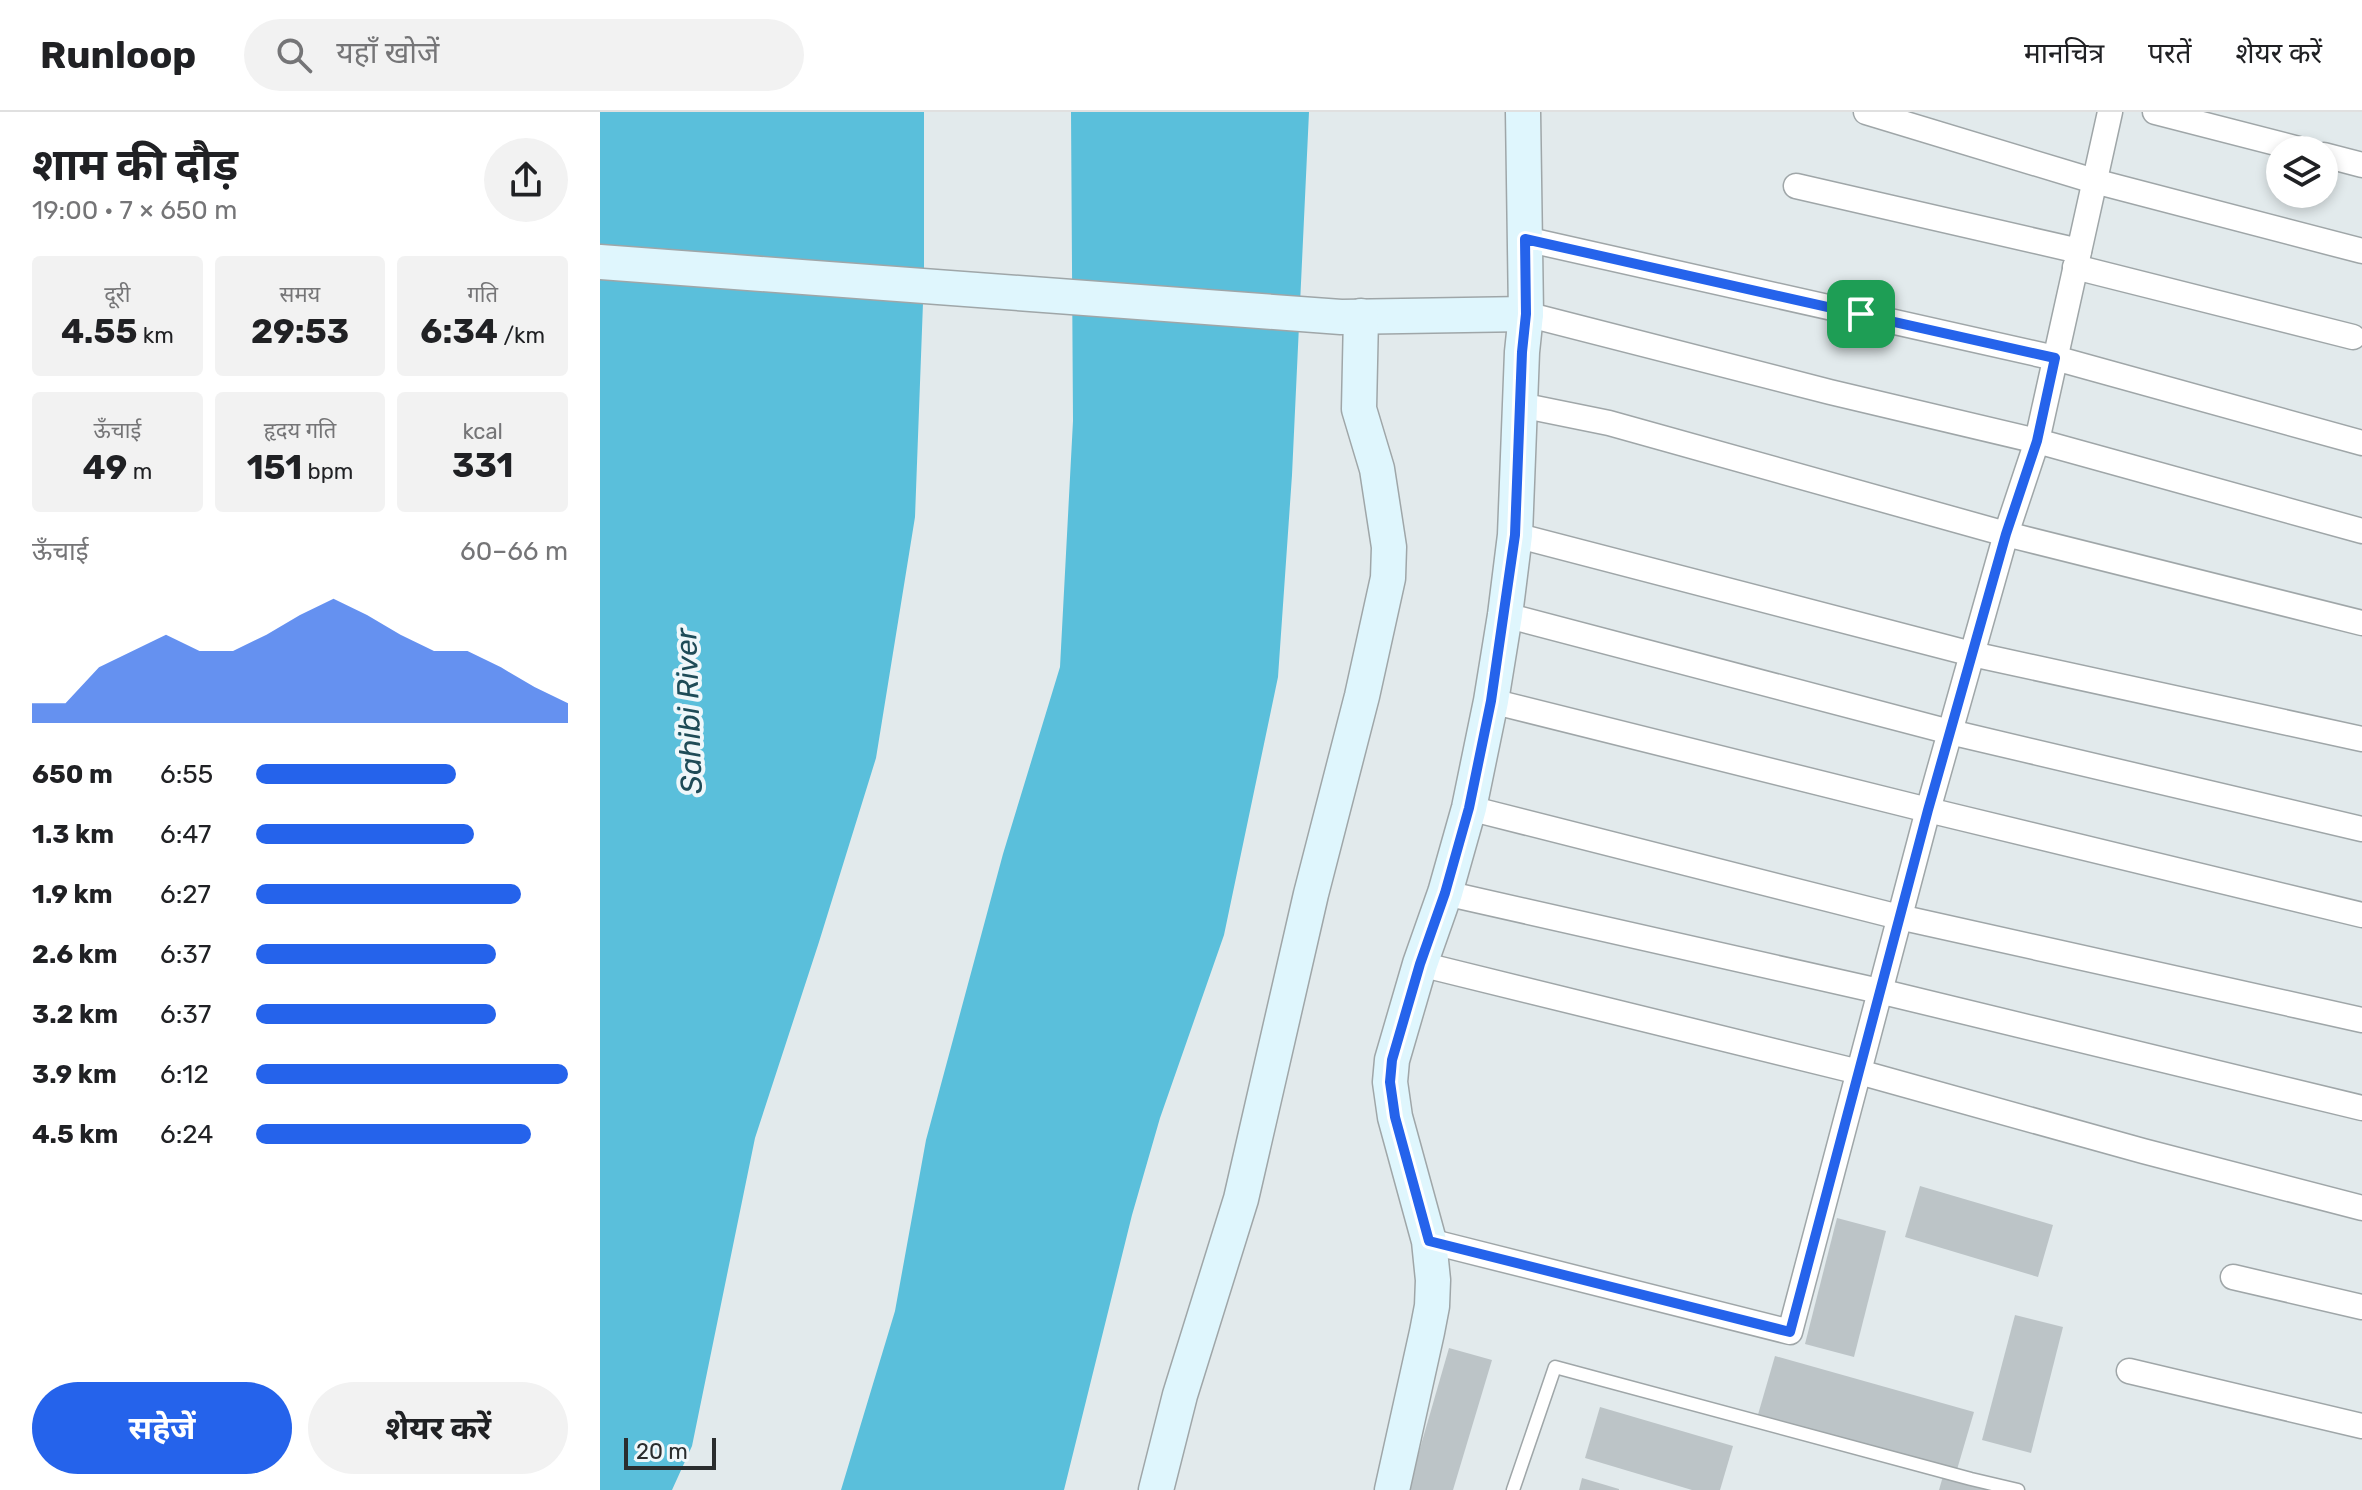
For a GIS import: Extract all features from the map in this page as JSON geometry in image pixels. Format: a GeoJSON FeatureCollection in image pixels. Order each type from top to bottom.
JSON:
{"type":"FeatureCollection","features":[{"type":"Feature","properties":{"kind":"street"},"geometry":{"type":"LineString","coordinates":[[1392,1490],[1432,1306],[1433,1280],[1429,1241],[1395,1117],[1390,1082],[1396,1041],[1445,893],[1469,808],[1505,615],[1515,535],[1526,314],[1523,112]]}},
{"type":"Feature","properties":{"kind":"street"},"geometry":{"type":"LineString","coordinates":[[1866,112],[2094,181],[2362,251]]}},
{"type":"Feature","properties":{"kind":"street"},"geometry":{"type":"LineString","coordinates":[[1429,1241],[1790,1332],[1928,810],[2006,534],[2037,441],[2110,112]]}},
{"type":"Feature","properties":{"kind":"street"},"geometry":{"type":"LineString","coordinates":[[2155,112],[2266,140]]}},
{"type":"Feature","properties":{"kind":"street"},"geometry":{"type":"LineString","coordinates":[[2338,159],[2362,165]]}},
{"type":"Feature","properties":{"kind":"street"},"geometry":{"type":"LineString","coordinates":[[1796,186],[2077,259],[2353,337]]}},
{"type":"Feature","properties":{"kind":"street"},"geometry":{"type":"LineString","coordinates":[[1525,239],[2055,358],[2362,443]]}},
{"type":"Feature","properties":{"kind":"street"},"geometry":{"type":"LineString","coordinates":[[600,262],[1351,316],[1526,314],[2037,441],[2362,531]]}},
{"type":"Feature","properties":{"kind":"street"},"geometry":{"type":"LineString","coordinates":[[1156,1490],[1180,1395],[1241,1199],[1388,578],[1389,547],[1377,469],[1359,409],[1351,316]]}},
{"type":"Feature","properties":{"kind":"street"},"geometry":{"type":"LineString","coordinates":[[1520,405],[1640,431],[2006,534],[2362,623]]}},
{"type":"Feature","properties":{"kind":"street"},"geometry":{"type":"LineString","coordinates":[[1515,535],[1972,654],[2362,739]]}},
{"type":"Feature","properties":{"kind":"street"},"geometry":{"type":"LineString","coordinates":[[1505,615],[1950,732],[2362,829]]}},
{"type":"Feature","properties":{"kind":"street"},"geometry":{"type":"LineString","coordinates":[[1491,701],[2362,915]]}},
{"type":"Feature","properties":{"kind":"street"},"geometry":{"type":"LineString","coordinates":[[1469,808],[1899,917],[2362,1020]]}},
{"type":"Feature","properties":{"kind":"street"},"geometry":{"type":"LineString","coordinates":[[1445,893],[1879,991],[2362,1108]]}},
{"type":"Feature","properties":{"kind":"street"},"geometry":{"type":"LineString","coordinates":[[1420,964],[1859,1072],[2362,1208]]}},
{"type":"Feature","properties":{"kind":"street"},"geometry":{"type":"LineString","coordinates":[[2233,1277],[2362,1307]]}},
{"type":"Feature","properties":{"kind":"street"},"geometry":{"type":"LineString","coordinates":[[2129,1371],[2362,1426]]}},
{"type":"Feature","properties":{"kind":"lane"},"geometry":{"type":"LineString","coordinates":[[1513,1490],[1555,1367],[2018,1490]]}},
{"type":"Feature","properties":{"kind":"water","name":"Sahibi River"},"geometry":{"type":"Polygon","coordinates":[[[600,112],[924,112],[924,276],[915,517],[876,758],[755,1138],[692,1446],[672,1490],[600,1490],[600,112]]]}},
{"type":"Feature","properties":{"kind":"water"},"geometry":{"type":"Polygon","coordinates":[[[1071,112],[1309,112],[1292,475],[1278,677],[1224,935],[1160,1118],[1132,1215],[1064,1490],[841,1490],[895,1311],[926,1140],[1003,854],[1060,667],[1073,421],[1071,112]]]}},
{"type":"Feature","properties":{"kind":"building"},"geometry":{"type":"Polygon","coordinates":[[[1920,1186],[2053,1225],[2038,1277],[1905,1237],[1920,1186]]]}},
{"type":"Feature","properties":{"kind":"building"},"geometry":{"type":"Polygon","coordinates":[[[1837,1218],[1886,1231],[1854,1357],[1805,1344],[1837,1218]]]}},
{"type":"Feature","properties":{"kind":"building"},"geometry":{"type":"Polygon","coordinates":[[[2015,1315],[2063,1327],[2031,1453],[1982,1440],[2015,1315]]]}},
{"type":"Feature","properties":{"kind":"building"},"geometry":{"type":"Polygon","coordinates":[[[1449,1348],[1492,1360],[1453,1490],[1408,1490],[1449,1348]]]}},
{"type":"Feature","properties":{"kind":"building"},"geometry":{"type":"Polygon","coordinates":[[[1775,1356],[1974,1412],[1956,1473],[1757,1418],[1775,1356]]]}},
{"type":"Feature","properties":{"kind":"building"},"geometry":{"type":"Polygon","coordinates":[[[1600,1407],[1733,1446],[1720,1490],[1692,1490],[1585,1458],[1600,1407]]]}},
{"type":"Feature","properties":{"kind":"building"},"geometry":{"type":"Polygon","coordinates":[[[1943,1476],[1990,1489],[1939,1490],[1943,1476]]]}},
{"type":"Feature","properties":{"kind":"building"},"geometry":{"type":"Polygon","coordinates":[[[1582,1478],[1619,1489],[1619,1490],[1579,1490],[1582,1478]]]}},
{"type":"Feature","properties":{"kind":"route"},"geometry":{"type":"LineString","coordinates":[[1525,239],[1861,314],[2055,358],[2037,441],[2006,534],[1928,810],[1790,1332],[1429,1241],[1395,1117],[1390,1082],[1392,1060],[1469,808],[1505,615],[1515,535],[1526,314],[1525,239]]}}]}
